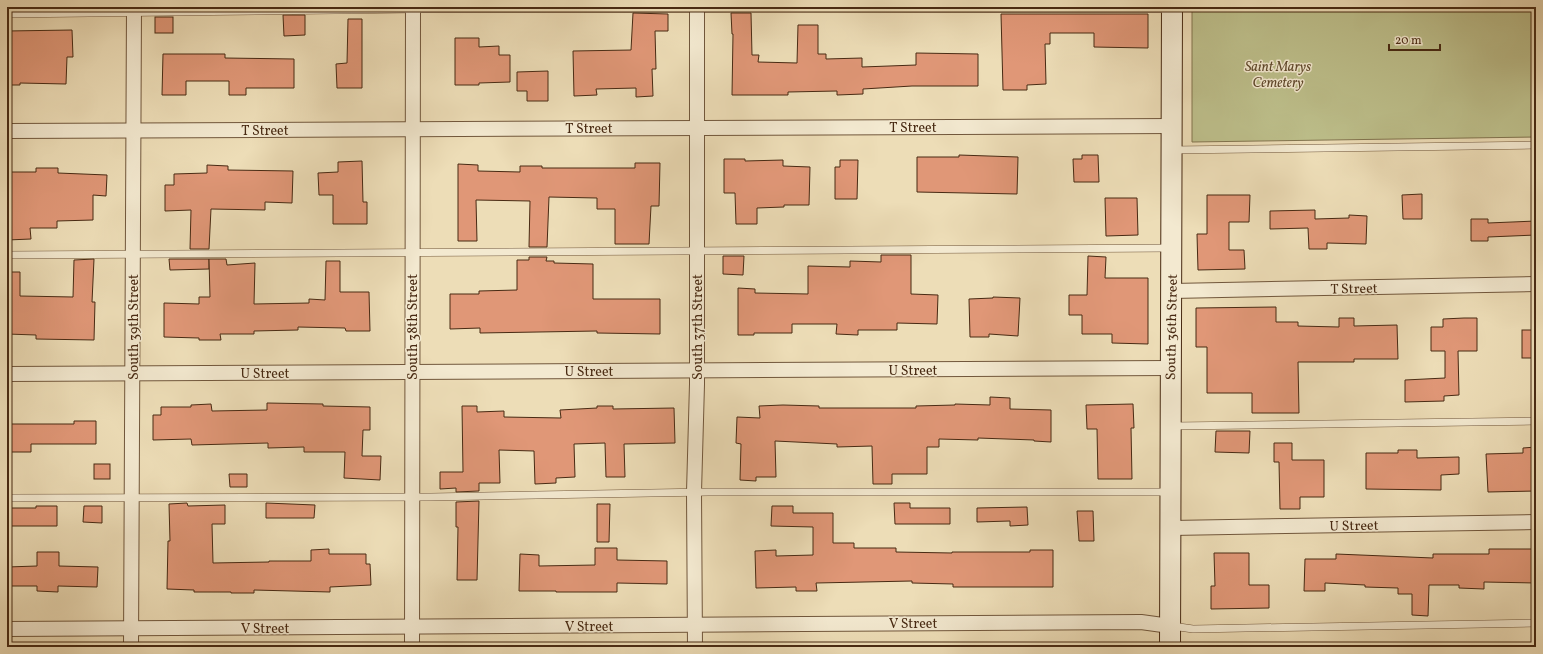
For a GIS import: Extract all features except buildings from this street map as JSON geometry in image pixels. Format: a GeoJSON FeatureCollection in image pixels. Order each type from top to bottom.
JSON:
{"type":"FeatureCollection","features":[{"type":"Feature","properties":{"kind":"main road","name":"South 36th Street"},"geometry":{"type":"LineString","coordinates":[[1170,647],[1172,8]]}},
{"type":"Feature","properties":{"kind":"street","name":"South 37th Street"},"geometry":{"type":"LineString","coordinates":[[695,647],[694,492],[697,250],[697,7]]}},
{"type":"Feature","properties":{"kind":"street","name":"South 38th Street"},"geometry":{"type":"LineString","coordinates":[[412,647],[413,8]]}},
{"type":"Feature","properties":{"kind":"street","name":"South 39th Street"},"geometry":{"type":"LineString","coordinates":[[131,647],[134,10]]}},
{"type":"Feature","properties":{"kind":"street","name":"T Street"},"geometry":{"type":"LineString","coordinates":[[7,132],[1171,126]]}},
{"type":"Feature","properties":{"kind":"street","name":"T Street"},"geometry":{"type":"LineString","coordinates":[[1172,292],[1536,284]]}},
{"type":"Feature","properties":{"kind":"street","name":"U Street"},"geometry":{"type":"LineString","coordinates":[[7,374],[1170,368]]}},
{"type":"Feature","properties":{"kind":"street","name":"U Street"},"geometry":{"type":"LineString","coordinates":[[1171,528],[1536,522]]}},
{"type":"Feature","properties":{"kind":"street","name":"V Street"},"geometry":{"type":"LineString","coordinates":[[7,629],[1141,622],[1170,626]]}},
{"type":"Feature","properties":{"kind":"lane"},"geometry":{"type":"LineString","coordinates":[[7,14],[134,10],[413,8],[1172,8]]}},
{"type":"Feature","properties":{"kind":"lane"},"geometry":{"type":"LineString","coordinates":[[1172,150],[1536,145]]}},
{"type":"Feature","properties":{"kind":"lane"},"geometry":{"type":"LineString","coordinates":[[7,255],[1172,248]]}},
{"type":"Feature","properties":{"kind":"lane"},"geometry":{"type":"LineString","coordinates":[[1171,426],[1536,421]]}},
{"type":"Feature","properties":{"kind":"lane"},"geometry":{"type":"LineString","coordinates":[[7,498],[412,497],[694,492],[1171,492]]}},
{"type":"Feature","properties":{"kind":"lane"},"geometry":{"type":"LineString","coordinates":[[1170,626],[1193,630],[1536,623]]}},
{"type":"Feature","properties":{"kind":"green space","name":"Saint Marys Cemetery"},"geometry":{"type":"Polygon","coordinates":[[[1192,7],[1536,7],[1536,137],[1192,142],[1192,7]]]}}]}
